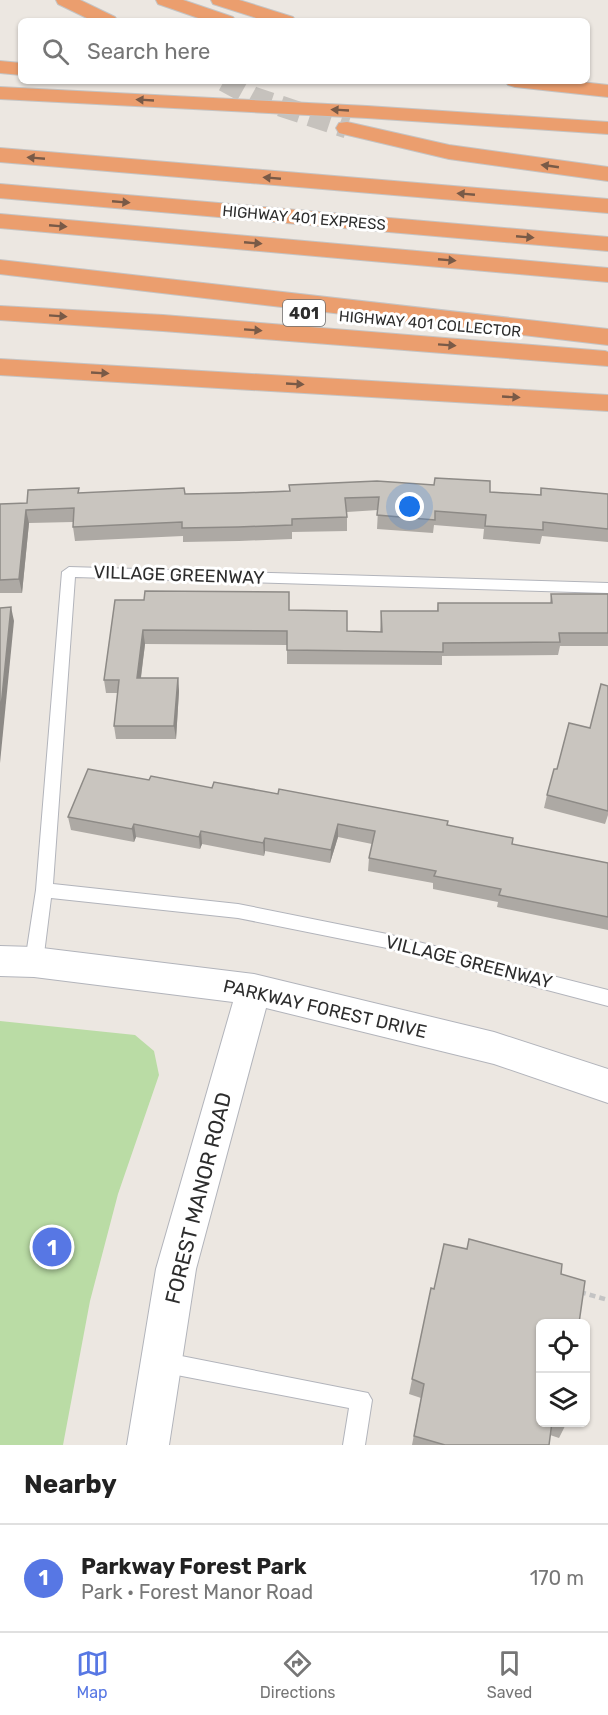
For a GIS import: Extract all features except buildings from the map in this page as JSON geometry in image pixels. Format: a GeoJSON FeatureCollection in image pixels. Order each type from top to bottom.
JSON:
{"type":"FeatureCollection","features":[{"type":"Feature","properties":{"kind":"highway"},"geometry":{"type":"LineString","coordinates":[[67,0],[102,18]]}},
{"type":"Feature","properties":{"kind":"highway"},"geometry":{"type":"LineString","coordinates":[[165,0],[216,18]]}},
{"type":"Feature","properties":{"kind":"highway"},"geometry":{"type":"LineString","coordinates":[[220,0],[277,18]]}},
{"type":"Feature","properties":{"kind":"highway"},"geometry":{"type":"LineString","coordinates":[[0,67],[18,69]]}},
{"type":"Feature","properties":{"kind":"highway"},"geometry":{"type":"LineString","coordinates":[[590,72],[608,74]]}},
{"type":"Feature","properties":{"kind":"highway"},"geometry":{"type":"LineString","coordinates":[[543,84],[608,91]]}},
{"type":"Feature","properties":{"kind":"highway"},"geometry":{"type":"LineString","coordinates":[[227,85],[608,121]]}},
{"type":"Feature","properties":{"kind":"highway"},"geometry":{"type":"LineString","coordinates":[[0,93],[367,112],[608,128]]}},
{"type":"Feature","properties":{"kind":"highway"},"geometry":{"type":"LineString","coordinates":[[347,128],[449,152],[608,174]]}},
{"type":"Feature","properties":{"kind":"highway"},"geometry":{"type":"LineString","coordinates":[[0,155],[608,206]]}},
{"type":"Feature","properties":{"kind":"highway","name":"HIGHWAY 401 EXPRESS"},"geometry":{"type":"LineString","coordinates":[[0,191],[608,244]]}},
{"type":"Feature","properties":{"kind":"highway"},"geometry":{"type":"LineString","coordinates":[[0,221],[608,274]]}},
{"type":"Feature","properties":{"kind":"highway"},"geometry":{"type":"LineString","coordinates":[[0,267],[608,338]]}},
{"type":"Feature","properties":{"kind":"highway","name":"HIGHWAY 401 COLLECTOR"},"geometry":{"type":"LineString","coordinates":[[0,287],[608,338]]}},
{"type":"Feature","properties":{"kind":"highway"},"geometry":{"type":"LineString","coordinates":[[0,313],[163,323],[608,359]]}},
{"type":"Feature","properties":{"kind":"highway"},"geometry":{"type":"LineString","coordinates":[[0,367],[608,403]]}},
{"type":"Feature","properties":{"kind":"street","name":"PARKWAY FOREST DRIVE"},"geometry":{"type":"LineString","coordinates":[[0,961],[34,962],[254,989],[494,1048],[608,1086]]}},
{"type":"Feature","properties":{"kind":"street","name":"FOREST MANOR ROAD"},"geometry":{"type":"LineString","coordinates":[[148,1445],[176,1269],[254,989]]}},
{"type":"Feature","properties":{"kind":"lane","name":"VILLAGE GREENWAY"},"geometry":{"type":"LineString","coordinates":[[34,962],[45,890],[69,572],[608,588]]}},
{"type":"Feature","properties":{"kind":"lane","name":"VILLAGE GREENWAY"},"geometry":{"type":"LineString","coordinates":[[45,890],[238,911],[387,941],[608,998]]}},
{"type":"Feature","properties":{"kind":"lane"},"geometry":{"type":"LineString","coordinates":[[161,1362],[361,1400],[354,1445]]}},
{"type":"Feature","properties":{"kind":"path"},"geometry":{"type":"LineString","coordinates":[[570,1289],[608,1300]]}},
{"type":"Feature","properties":{"kind":"green space"},"geometry":{"type":"Polygon","coordinates":[[[0,1021],[135,1035],[154,1051],[159,1075],[118,1194],[90,1301],[63,1445],[0,1445],[0,1021]]]}},
{"type":"Feature","properties":{"kind":"tunnel"},"geometry":{"type":"LineString","coordinates":[[229,84],[253,97],[347,128]]}},
{"type":"Feature","properties":{"kind":"place","name":"Parkway Forest Park"},"geometry":{"type":"Point","coordinates":[52,1247]}}]}
